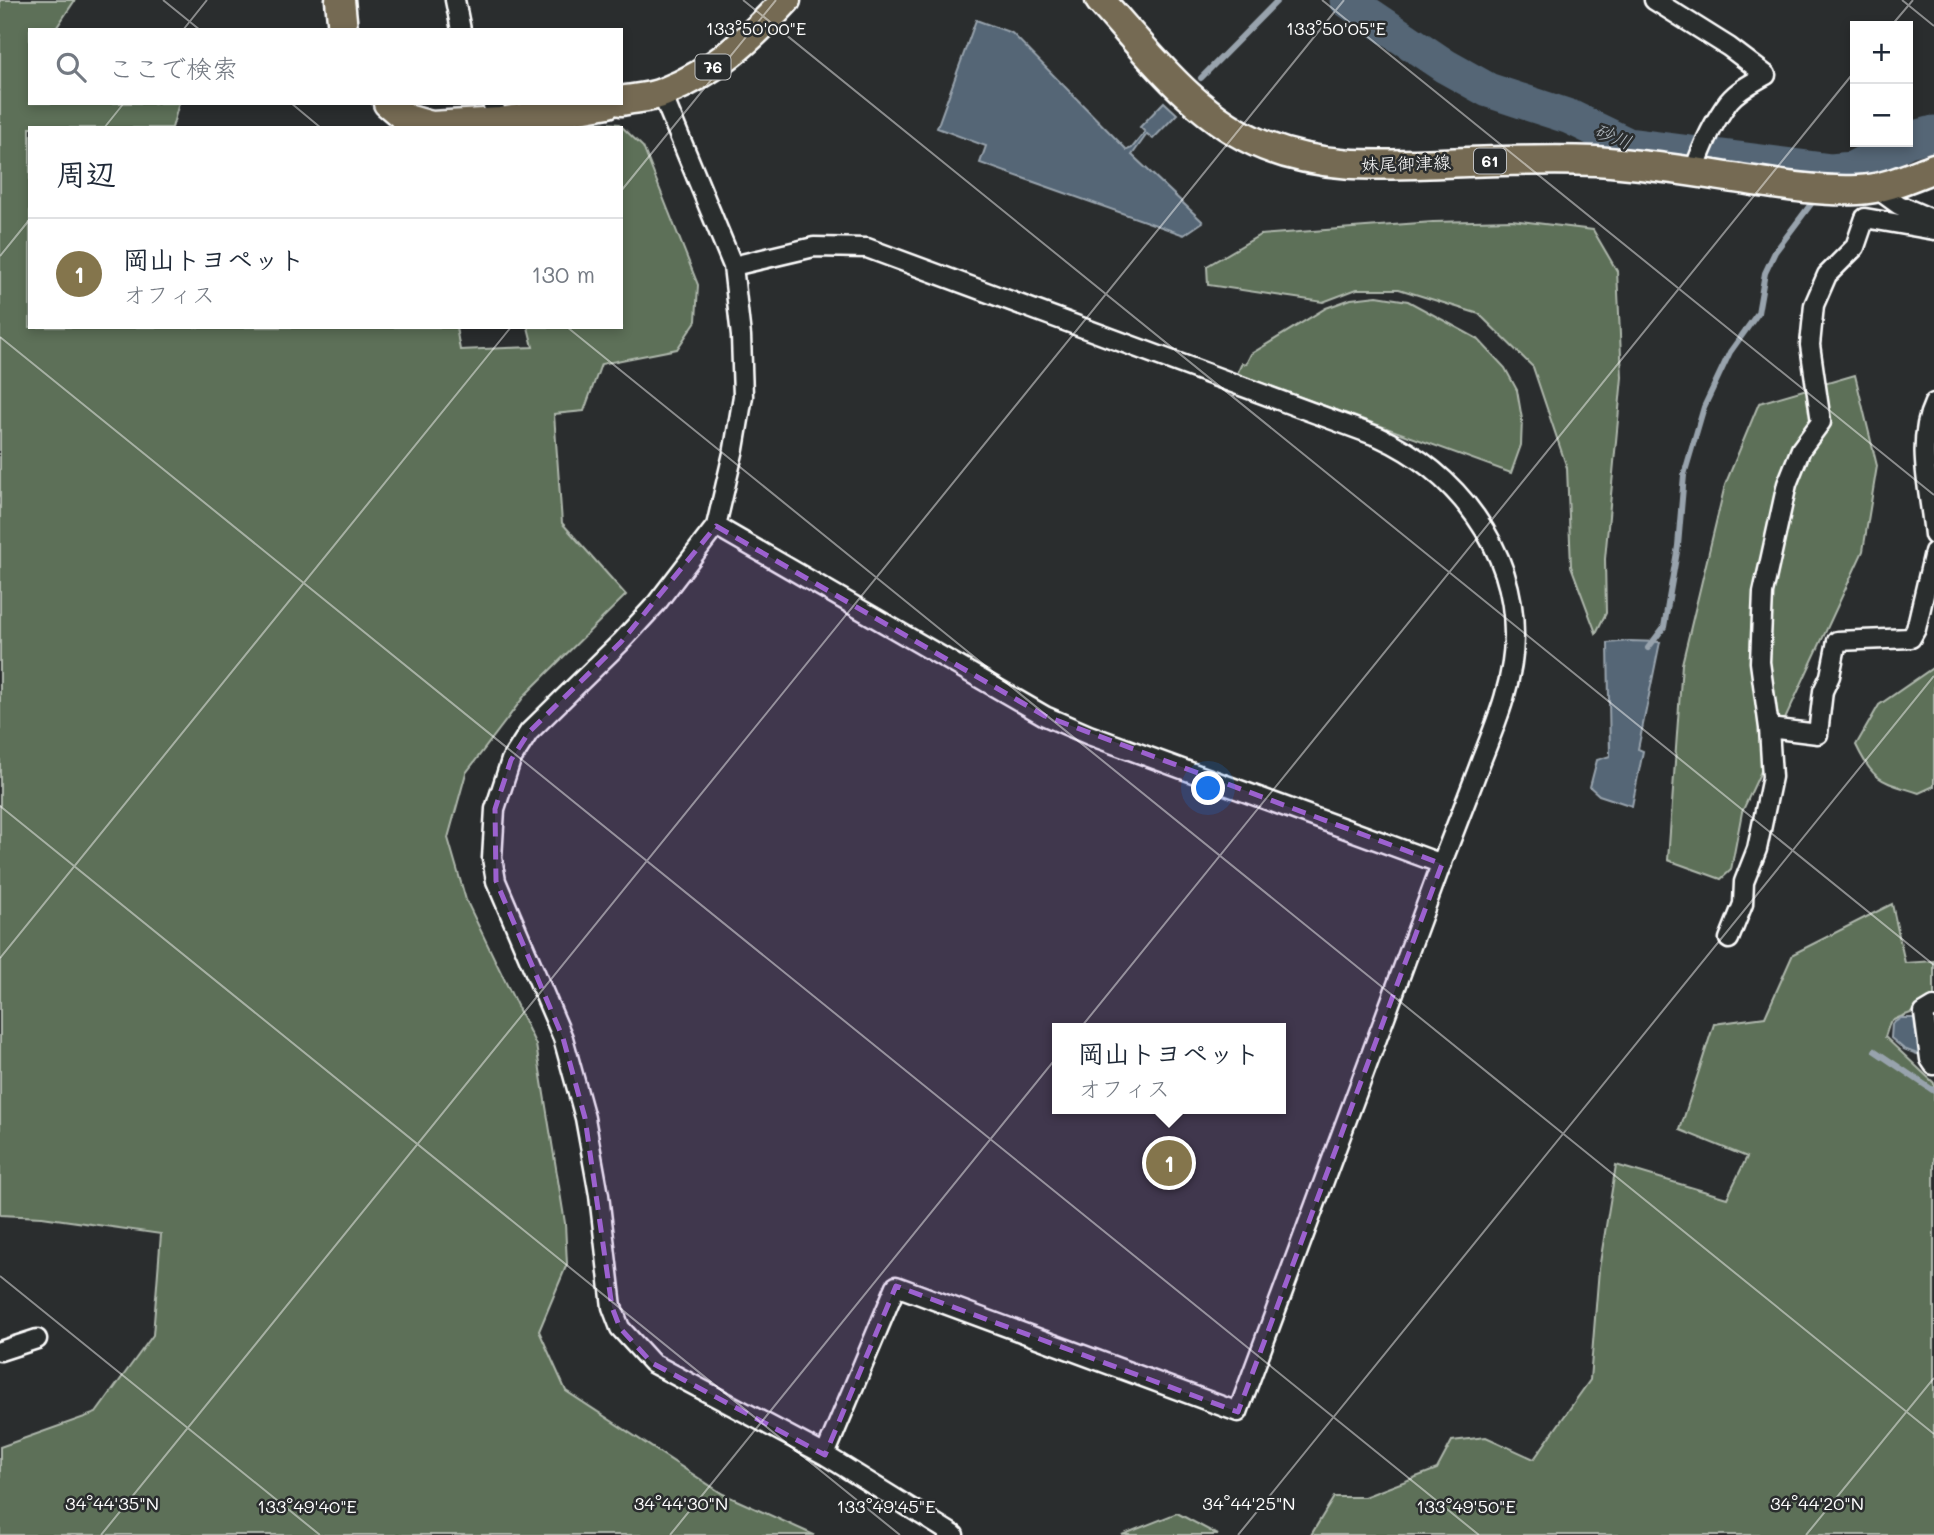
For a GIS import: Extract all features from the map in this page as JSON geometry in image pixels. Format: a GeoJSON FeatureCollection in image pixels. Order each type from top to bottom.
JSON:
{"type":"FeatureCollection","features":[{"type":"Feature","properties":{"kind":"main road"},"geometry":{"type":"LineString","coordinates":[[340,0],[343,28]]}},
{"type":"Feature","properties":{"kind":"main road","name":"76"},"geometry":{"type":"LineString","coordinates":[[623,101],[662,93],[710,70],[751,38],[786,0]]}},
{"type":"Feature","properties":{"kind":"main road","name":"妹尾御津線"},"geometry":{"type":"LineString","coordinates":[[1100,0],[1174,81],[1221,123],[1264,146],[1311,160],[1355,166],[1501,160],[1698,159],[1778,185],[1855,190],[1877,189],[1934,168]]}},
{"type":"Feature","properties":{"kind":"main road"},"geometry":{"type":"LineString","coordinates":[[390,105],[407,119],[431,126],[496,113],[586,105]]}},
{"type":"Feature","properties":{"kind":"street"},"geometry":{"type":"LineString","coordinates":[[455,0],[461,28]]}},
{"type":"Feature","properties":{"kind":"street"},"geometry":{"type":"LineString","coordinates":[[1654,0],[1729,47],[1766,75],[1742,89],[1730,100],[1698,159]]}},
{"type":"Feature","properties":{"kind":"street"},"geometry":{"type":"LineString","coordinates":[[662,93],[733,266],[741,336],[743,396],[734,449],[716,526],[656,604],[529,732],[511,760],[495,809],[492,858],[496,881],[563,1038],[585,1118],[599,1195],[612,1307],[620,1328],[652,1363],[825,1455],[954,1535]]}},
{"type":"Feature","properties":{"kind":"street"},"geometry":{"type":"LineString","coordinates":[[1877,189],[1899,205],[1934,220]]}},
{"type":"Feature","properties":{"kind":"street"},"geometry":{"type":"LineString","coordinates":[[1729,939],[1743,904],[1744,882],[1757,849],[1772,777],[1769,728],[1760,662],[1763,593],[1787,484],[1801,449],[1821,422],[1810,345],[1814,305],[1827,275],[1856,247],[1865,218],[1934,230]]}},
{"type":"Feature","properties":{"kind":"street"},"geometry":{"type":"LineString","coordinates":[[733,266],[814,247],[867,248],[1404,448],[1443,477],[1475,514],[1496,552],[1510,594],[1514,635],[1513,661],[1498,718],[1238,1412],[896,1286],[825,1455]]}},
{"type":"Feature","properties":{"kind":"street"},"geometry":{"type":"LineString","coordinates":[[1934,403],[1929,415],[1924,451],[1934,535]]}},
{"type":"Feature","properties":{"kind":"street"},"geometry":{"type":"LineString","coordinates":[[716,526],[1045,716],[1089,735],[1442,864]]}},
{"type":"Feature","properties":{"kind":"street"},"geometry":{"type":"LineString","coordinates":[[1769,728],[1818,734],[1823,691],[1830,677],[1837,641],[1911,638],[1916,629],[1934,552]]}},
{"type":"Feature","properties":{"kind":"street"},"geometry":{"type":"LineString","coordinates":[[1928,1015],[1930,1059],[1934,1065]]}},
{"type":"Feature","properties":{"kind":"street"},"geometry":{"type":"LineString","coordinates":[[0,1351],[37,1339]]}},
{"type":"Feature","properties":{"kind":"highlighted area"},"geometry":{"type":"Polygon","coordinates":[[[716,526],[1045,716],[1442,864],[1238,1412],[896,1286],[825,1455],[652,1363],[620,1328],[612,1307],[585,1118],[563,1038],[496,881],[495,809],[511,760],[529,732],[621,642],[716,526]]]}},
{"type":"Feature","properties":{"kind":"green space"},"geometry":{"type":"Polygon","coordinates":[[[0,0],[75,0],[56,28],[28,28],[28,105],[178,105],[173,126],[28,126],[28,329],[456,329],[460,350],[533,347],[528,329],[623,329],[623,128],[643,147],[698,285],[696,321],[677,349],[601,364],[584,411],[554,414],[562,523],[626,595],[526,694],[466,773],[448,838],[466,900],[536,1045],[565,1223],[567,1264],[539,1331],[566,1391],[723,1494],[814,1535],[0,1535],[0,1447],[96,1413],[153,1335],[161,1234],[42,1217],[0,1215],[0,0]]]}},
{"type":"Feature","properties":{"kind":"green space"},"geometry":{"type":"Polygon","coordinates":[[[590,122],[621,126],[573,126],[590,122]]]}},
{"type":"Feature","properties":{"kind":"green space"},"geometry":{"type":"Polygon","coordinates":[[[1512,220],[1593,230],[1617,271],[1622,377],[1605,559],[1606,613],[1596,633],[1571,566],[1567,468],[1533,367],[1479,314],[1399,289],[1357,289],[1323,302],[1208,285],[1207,266],[1260,235],[1433,222],[1512,220]]]}},
{"type":"Feature","properties":{"kind":"green space"},"geometry":{"type":"Polygon","coordinates":[[[1377,296],[1408,301],[1478,339],[1505,368],[1517,390],[1522,419],[1521,445],[1511,473],[1237,374],[1242,363],[1246,364],[1251,354],[1326,308],[1351,299],[1377,296]]]}},
{"type":"Feature","properties":{"kind":"green space"},"geometry":{"type":"Polygon","coordinates":[[[1855,375],[1877,466],[1863,551],[1742,812],[1731,870],[1721,879],[1668,860],[1682,664],[1725,485],[1759,403],[1855,375]]]}},
{"type":"Feature","properties":{"kind":"green space"},"geometry":{"type":"Polygon","coordinates":[[[1934,667],[1934,786],[1919,793],[1880,779],[1868,767],[1856,745],[1879,705],[1934,667]]]}},
{"type":"Feature","properties":{"kind":"green space"},"geometry":{"type":"Polygon","coordinates":[[[1892,904],[1905,963],[1934,961],[1934,1002],[1890,1022],[1885,1037],[1934,1083],[1934,1535],[1311,1535],[1334,1497],[1364,1497],[1437,1469],[1452,1441],[1486,1437],[1534,1459],[1590,1380],[1599,1269],[1616,1165],[1727,1198],[1747,1157],[1680,1130],[1714,1024],[1765,1017],[1793,954],[1892,904]]]}},
{"type":"Feature","properties":{"kind":"green space"},"geometry":{"type":"Polygon","coordinates":[[[1177,1513],[1218,1535],[1122,1535],[1177,1513]]]}},
{"type":"Feature","properties":{"kind":"water"},"geometry":{"type":"Polygon","coordinates":[[[976,20],[1012,33],[1127,150],[1132,148],[1145,132],[1140,127],[1164,102],[1177,114],[1153,139],[1147,134],[1132,155],[1203,222],[1184,235],[980,163],[986,146],[937,128],[976,20]]]}},
{"type":"Feature","properties":{"kind":"water"},"geometry":{"type":"Polygon","coordinates":[[[1660,642],[1638,749],[1643,751],[1632,806],[1599,795],[1590,787],[1597,760],[1610,756],[1608,643],[1660,642]]]}},
{"type":"Feature","properties":{"kind":"water"},"geometry":{"type":"Polygon","coordinates":[[[1901,1018],[1913,1018],[1921,1023],[1925,1051],[1920,1055],[1904,1049],[1891,1038],[1892,1024],[1901,1018]]]}},
{"type":"Feature","properties":{"kind":"waterway"},"geometry":{"type":"LineString","coordinates":[[1201,78],[1278,0]]}},
{"type":"Feature","properties":{"kind":"waterway","name":"砂川"},"geometry":{"type":"LineString","coordinates":[[1347,0],[1445,66],[1488,90],[1570,117],[1628,145],[1831,171],[1852,169],[1894,147]]}},
{"type":"Feature","properties":{"kind":"waterway","name":"砂川"},"geometry":{"type":"LineString","coordinates":[[1913,139],[1934,133]]}},
{"type":"Feature","properties":{"kind":"waterway"},"geometry":{"type":"LineString","coordinates":[[1648,648],[1664,627],[1678,546],[1684,475],[1704,407],[1730,352],[1758,313],[1765,273],[1775,252],[1811,204]]}},
{"type":"Feature","properties":{"kind":"waterway"},"geometry":{"type":"LineString","coordinates":[[1875,1051],[1934,1091]]}},
{"type":"Feature","properties":{"kind":"place","name":"岡山トヨペット"},"geometry":{"type":"Point","coordinates":[1169,1163]}}]}
